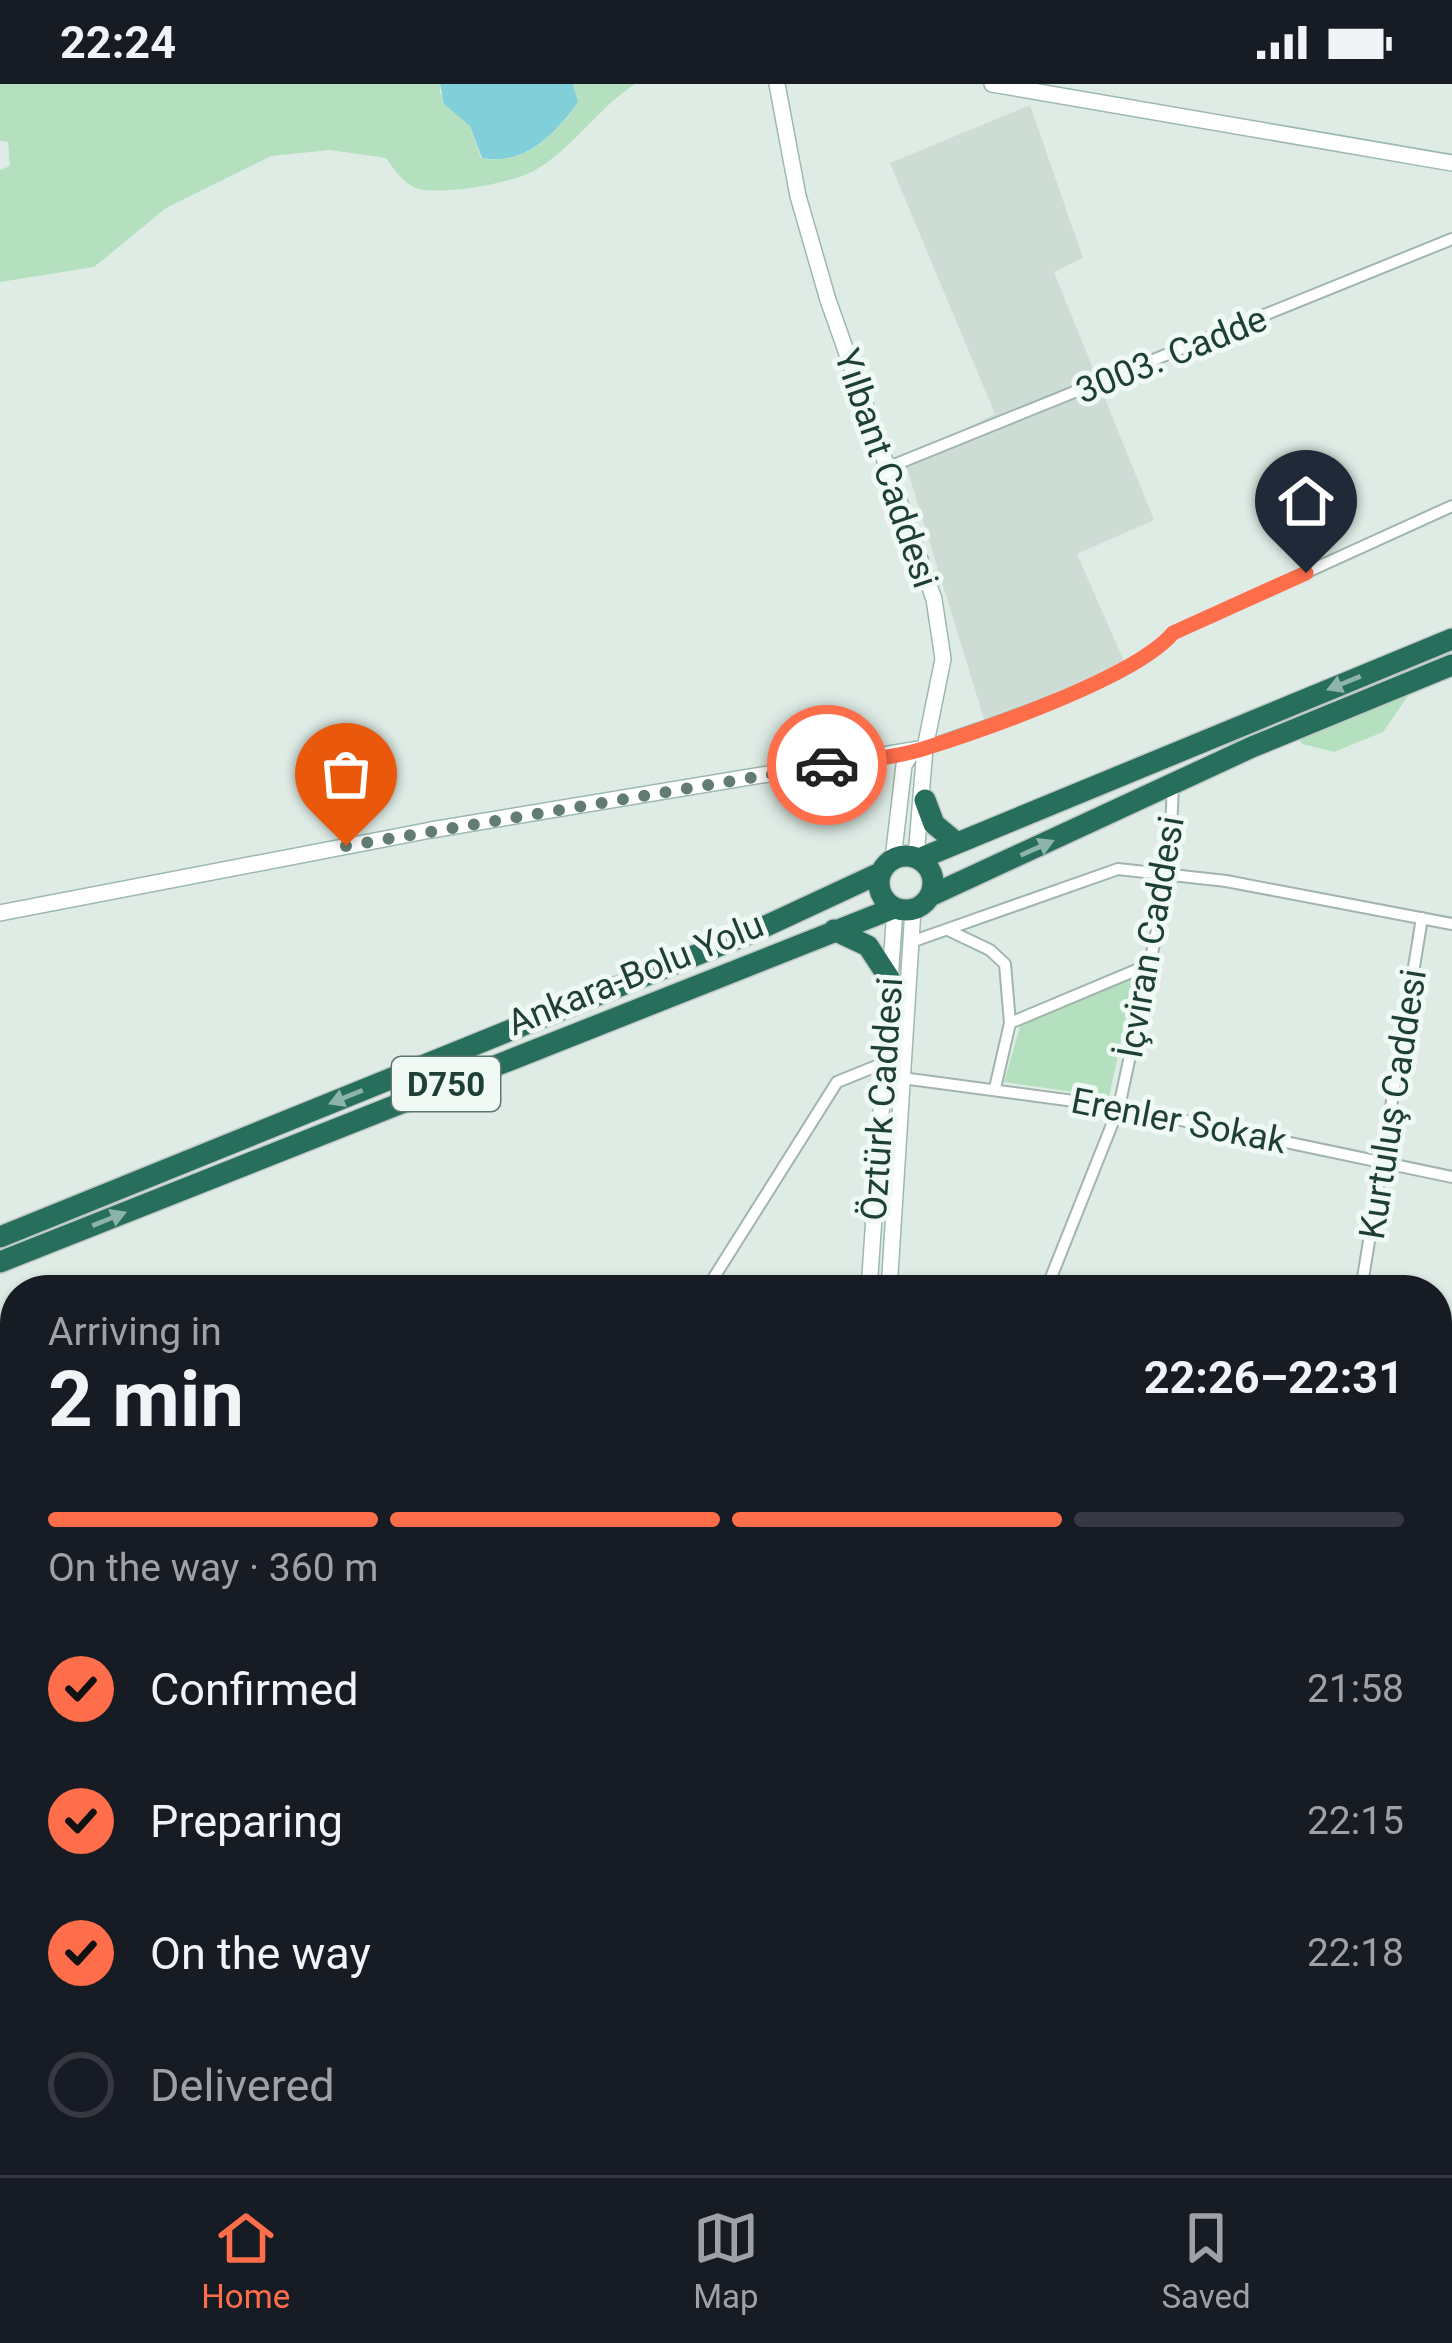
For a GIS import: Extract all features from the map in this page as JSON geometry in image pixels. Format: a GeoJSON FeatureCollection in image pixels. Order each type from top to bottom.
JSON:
{"type":"FeatureCollection","features":[{"type":"Feature","properties":{"kind":"highway"},"geometry":{"type":"LineString","coordinates":[[886,866],[880,893],[908,905],[932,875],[918,858],[1452,639]]}},
{"type":"Feature","properties":{"kind":"highway","name":"Ankara-Bolu Yolu"},"geometry":{"type":"LineString","coordinates":[[0,1262],[834,930],[908,905],[1452,665]]}},
{"type":"Feature","properties":{"kind":"highway"},"geometry":{"type":"LineString","coordinates":[[925,800],[934,824],[957,843]]}},
{"type":"Feature","properties":{"kind":"highway","name":"Ankara-Bolu Yolu"},"geometry":{"type":"LineString","coordinates":[[0,1237],[753,932],[886,866],[918,858]]}},
{"type":"Feature","properties":{"kind":"highway"},"geometry":{"type":"LineString","coordinates":[[834,930],[868,946],[889,978]]}},
{"type":"Feature","properties":{"kind":"street","name":"Yılbant Caddesi"},"geometry":{"type":"LineString","coordinates":[[777,84],[816,259],[934,599],[943,659],[919,750],[925,800],[918,858]]}},
{"type":"Feature","properties":{"kind":"street"},"geometry":{"type":"LineString","coordinates":[[992,84],[1452,163]]}},
{"type":"Feature","properties":{"kind":"street","name":"3003. Cadde"},"geometry":{"type":"LineString","coordinates":[[889,467],[1452,239]]}},
{"type":"Feature","properties":{"kind":"street"},"geometry":{"type":"LineString","coordinates":[[0,913],[431,830],[919,750],[1109,675],[1158,651],[1173,633],[1452,506]]}},
{"type":"Feature","properties":{"kind":"street","name":"Yılbant Caddesi"},"geometry":{"type":"LineString","coordinates":[[886,866],[904,765],[919,750]]}},
{"type":"Feature","properties":{"kind":"street","name":"İçviran Caddesi"},"geometry":{"type":"LineString","coordinates":[[1052,1275],[1119,1107],[1169,874],[1173,785]]}},
{"type":"Feature","properties":{"kind":"street"},"geometry":{"type":"LineString","coordinates":[[911,942],[950,932],[1100,873],[1138,868],[1452,924]]}},
{"type":"Feature","properties":{"kind":"street","name":"Öztürk Caddesi"},"geometry":{"type":"LineString","coordinates":[[890,1275],[911,942],[908,905]]}},
{"type":"Feature","properties":{"kind":"street","name":"Öztürk Caddesi"},"geometry":{"type":"LineString","coordinates":[[870,1275],[889,978],[908,905]]}},
{"type":"Feature","properties":{"kind":"street","name":"Kurtuluş Caddesi"},"geometry":{"type":"LineString","coordinates":[[1364,1275],[1422,918]]}},
{"type":"Feature","properties":{"kind":"street"},"geometry":{"type":"LineString","coordinates":[[950,932],[990,950],[1005,964],[1010,1023],[995,1088]]}},
{"type":"Feature","properties":{"kind":"street"},"geometry":{"type":"LineString","coordinates":[[1010,1023],[1153,963]]}},
{"type":"Feature","properties":{"kind":"street"},"geometry":{"type":"LineString","coordinates":[[719,1275],[837,1082],[884,1063]]}},
{"type":"Feature","properties":{"kind":"street","name":"Erenler Sokak"},"geometry":{"type":"LineString","coordinates":[[902,1078],[1119,1107],[1386,1159],[1452,1177]]}},
{"type":"Feature","properties":{"kind":"shaded area"},"geometry":{"type":"Polygon","coordinates":[[[1030,105],[1083,258],[1054,272],[1154,520],[1077,554],[1127,668],[985,722],[904,459],[995,414],[890,163],[1030,105]]]}},
{"type":"Feature","properties":{"kind":"green space"},"geometry":{"type":"Polygon","coordinates":[[[0,84],[440,84],[440,93],[470,126],[481,158],[496,160],[524,153],[549,137],[578,102],[573,84],[635,84],[550,160],[513,179],[462,189],[419,189],[386,158],[330,150],[271,156],[166,208],[94,267],[0,282],[0,170],[10,166],[8,142],[0,141],[0,84]]]}},
{"type":"Feature","properties":{"kind":"green space"},"geometry":{"type":"Polygon","coordinates":[[[1410,693],[1383,732],[1334,752],[1302,744],[1299,738],[1410,693]]]}},
{"type":"Feature","properties":{"kind":"green space"},"geometry":{"type":"Polygon","coordinates":[[[1135,977],[1109,1097],[1004,1082],[1021,1023],[1135,977]]]}},
{"type":"Feature","properties":{"kind":"water"},"geometry":{"type":"Polygon","coordinates":[[[440,84],[573,84],[578,102],[559,126],[525,152],[482,158],[470,126],[444,104],[440,84]]]}},
{"type":"Feature","properties":{"kind":"way so far"},"geometry":{"type":"LineString","coordinates":[[346,846],[827,765]]}},
{"type":"Feature","properties":{"kind":"route"},"geometry":{"type":"LineString","coordinates":[[827,765],[926,748],[1060,696],[1158,651],[1173,633],[1306,573]]}}]}
